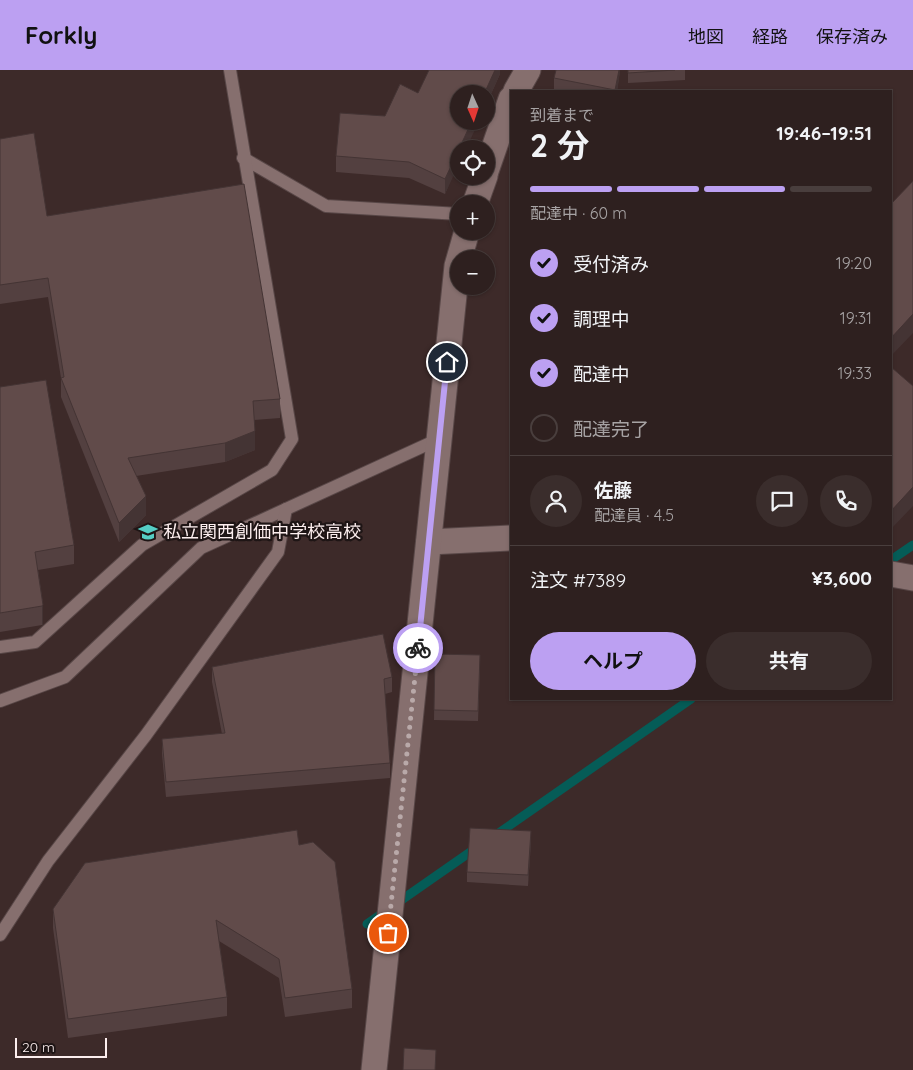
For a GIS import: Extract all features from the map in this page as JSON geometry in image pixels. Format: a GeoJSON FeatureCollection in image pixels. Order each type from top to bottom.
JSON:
{"type":"FeatureCollection","features":[{"type":"Feature","properties":{"kind":"street"},"geometry":{"type":"LineString","coordinates":[[517,90],[528,70]]}},
{"type":"Feature","properties":{"kind":"street"},"geometry":{"type":"LineString","coordinates":[[495,145],[510,102]]}},
{"type":"Feature","properties":{"kind":"street"},"geometry":{"type":"LineString","coordinates":[[374,1070],[457,266],[464,240]]}},
{"type":"Feature","properties":{"kind":"street"},"geometry":{"type":"LineString","coordinates":[[428,542],[510,538]]}},
{"type":"Feature","properties":{"kind":"street"},"geometry":{"type":"LineString","coordinates":[[892,574],[913,578]]}},
{"type":"Feature","properties":{"kind":"lane"},"geometry":{"type":"LineString","coordinates":[[0,648],[35,642],[142,545],[272,470],[292,439],[243,158],[230,70]]}},
{"type":"Feature","properties":{"kind":"lane"},"geometry":{"type":"LineString","coordinates":[[243,158],[326,206],[450,213]]}},
{"type":"Feature","properties":{"kind":"lane"},"geometry":{"type":"LineString","coordinates":[[0,702],[65,678],[202,548],[439,439]]}},
{"type":"Feature","properties":{"kind":"lane"},"geometry":{"type":"LineString","coordinates":[[0,935],[48,861],[146,735],[278,552],[286,509]]}},
{"type":"Feature","properties":{"kind":"building"},"geometry":{"type":"Polygon","coordinates":[[[429,70],[495,70],[488,85],[450,85],[450,130],[468,130],[463,140],[450,140],[450,168],[445,179],[409,162],[336,156],[340,113],[385,116],[400,84],[418,93],[429,70]]]}},
{"type":"Feature","properties":{"kind":"building"},"geometry":{"type":"Polygon","coordinates":[[[556,70],[619,70],[615,90],[554,78],[556,70]]]}},
{"type":"Feature","properties":{"kind":"building"},"geometry":{"type":"Polygon","coordinates":[[[628,70],[675,70],[628,73],[628,70]]]}},
{"type":"Feature","properties":{"kind":"building"},"geometry":{"type":"Polygon","coordinates":[[[34,133],[47,216],[244,184],[280,399],[253,401],[255,431],[225,443],[128,458],[146,496],[119,523],[61,378],[64,377],[48,278],[0,285],[0,139],[34,133]]]}},
{"type":"Feature","properties":{"kind":"building"},"geometry":{"type":"Polygon","coordinates":[[[913,181],[913,314],[892,337],[892,203],[913,181]]]}},
{"type":"Feature","properties":{"kind":"building"},"geometry":{"type":"Polygon","coordinates":[[[892,368],[913,386],[913,487],[892,510],[892,368]]]}},
{"type":"Feature","properties":{"kind":"building"},"geometry":{"type":"Polygon","coordinates":[[[46,380],[74,545],[35,552],[42,606],[0,613],[0,387],[46,380]]]}},
{"type":"Feature","properties":{"kind":"building"},"geometry":{"type":"Polygon","coordinates":[[[383,634],[392,677],[384,679],[390,763],[166,782],[162,739],[225,733],[212,667],[383,634]]]}},
{"type":"Feature","properties":{"kind":"building"},"geometry":{"type":"Polygon","coordinates":[[[435,654],[480,655],[478,711],[434,710],[435,654]]]}},
{"type":"Feature","properties":{"kind":"building"},"geometry":{"type":"Polygon","coordinates":[[[470,828],[531,831],[528,875],[467,872],[470,828]]]}},
{"type":"Feature","properties":{"kind":"building"},"geometry":{"type":"Polygon","coordinates":[[[297,830],[299,845],[313,842],[335,862],[352,989],[285,998],[279,959],[216,920],[227,997],[68,1019],[53,909],[85,863],[297,830]]]}},
{"type":"Feature","properties":{"kind":"building"},"geometry":{"type":"Polygon","coordinates":[[[404,1048],[436,1050],[435,1070],[403,1070],[404,1048]]]}},
{"type":"Feature","properties":{"kind":"waterway"},"geometry":{"type":"LineString","coordinates":[[892,559],[913,545]]}},
{"type":"Feature","properties":{"kind":"waterway"},"geometry":{"type":"LineString","coordinates":[[493,837],[690,700]]}},
{"type":"Feature","properties":{"kind":"waterway"},"geometry":{"type":"LineString","coordinates":[[367,924],[476,848]]}},
{"type":"Feature","properties":{"kind":"way so far"},"geometry":{"type":"LineString","coordinates":[[388,933],[418,648]]}},
{"type":"Feature","properties":{"kind":"place","name":"私立関西創価中学校高校"},"geometry":{"type":"Point","coordinates":[148,532]}},
{"type":"Feature","properties":{"kind":"route"},"geometry":{"type":"LineString","coordinates":[[418,648],[447,362]]}}]}
